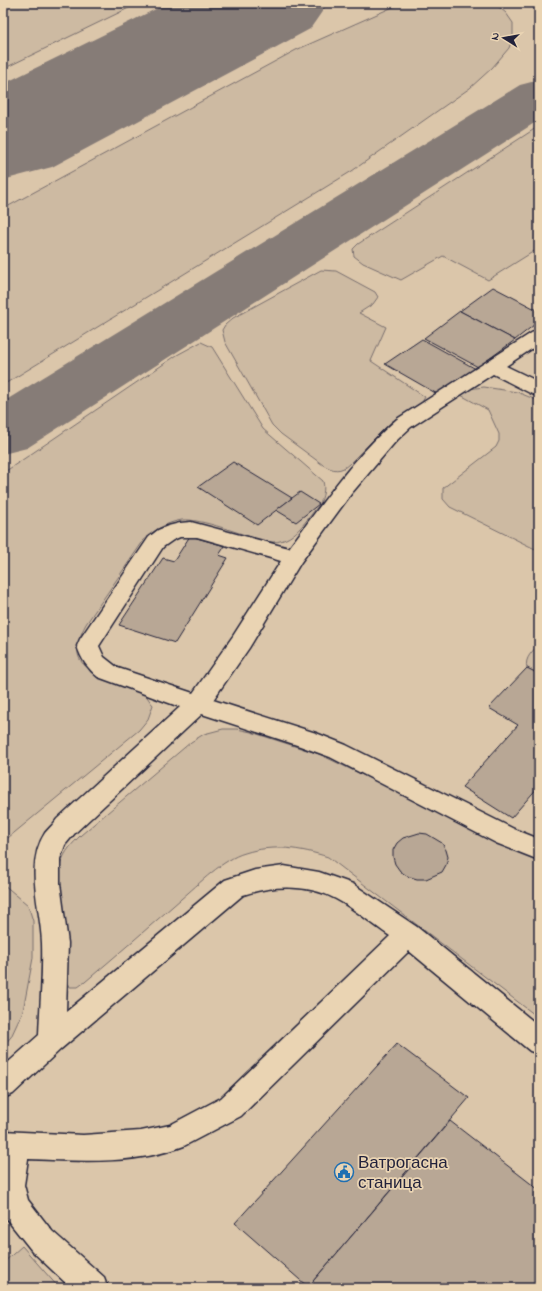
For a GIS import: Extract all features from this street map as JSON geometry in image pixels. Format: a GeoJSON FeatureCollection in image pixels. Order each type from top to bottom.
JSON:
{"type":"FeatureCollection","features":[{"type":"Feature","properties":{"kind":"lane"},"geometry":{"type":"LineString","coordinates":[[52,1040],[55,943],[48,877],[48,859],[54,840],[66,826],[198,704],[241,642],[294,557],[344,489],[389,436],[404,423],[539,336]]}},
{"type":"Feature","properties":{"kind":"lane"},"geometry":{"type":"LineString","coordinates":[[492,366],[539,390]]}},
{"type":"Feature","properties":{"kind":"lane"},"geometry":{"type":"LineString","coordinates":[[294,557],[197,530],[186,529],[173,531],[163,536],[156,542],[91,639],[88,646],[94,661],[110,674],[308,739],[338,751],[505,836],[539,850]]}},
{"type":"Feature","properties":{"kind":"lane"},"geometry":{"type":"LineString","coordinates":[[3,1085],[52,1040],[234,887],[255,880],[284,876],[319,882],[344,891],[356,898],[408,935],[539,1042]]}},
{"type":"Feature","properties":{"kind":"lane"},"geometry":{"type":"LineString","coordinates":[[93,1288],[42,1241],[15,1207],[10,1185],[10,1144],[83,1148],[141,1144],[174,1137],[231,1107],[408,935]]}},
{"type":"Feature","properties":{"kind":"shaded area"},"geometry":{"type":"Polygon","coordinates":[[[3,3],[539,3],[539,1288],[3,1288],[3,3]]]}},
{"type":"Feature","properties":{"kind":"shaded area"},"geometry":{"type":"Polygon","coordinates":[[[3,3],[139,3],[3,69],[3,3]]]}},
{"type":"Feature","properties":{"kind":"shaded area"},"geometry":{"type":"Polygon","coordinates":[[[402,3],[494,3],[506,13],[513,23],[513,36],[509,48],[492,68],[470,88],[352,171],[3,385],[3,209],[296,50],[402,3]]]}},
{"type":"Feature","properties":{"kind":"shaded area"},"geometry":{"type":"Polygon","coordinates":[[[539,126],[539,248],[488,280],[443,256],[401,280],[363,263],[354,256],[353,249],[358,244],[539,126]]]}},
{"type":"Feature","properties":{"kind":"shaded area"},"geometry":{"type":"Polygon","coordinates":[[[321,270],[336,271],[375,292],[378,297],[373,304],[359,313],[386,327],[371,361],[425,397],[421,404],[391,422],[346,467],[337,470],[323,465],[281,434],[272,425],[225,342],[222,330],[233,318],[321,270]]]}},
{"type":"Feature","properties":{"kind":"shaded area"},"geometry":{"type":"Polygon","coordinates":[[[201,342],[212,347],[263,429],[323,481],[324,487],[320,504],[296,532],[282,541],[263,541],[190,520],[182,520],[167,524],[146,537],[86,624],[79,640],[78,652],[81,661],[87,668],[144,693],[153,705],[148,719],[139,730],[3,842],[3,473],[177,355],[201,342]]]}},
{"type":"Feature","properties":{"kind":"shaded area"},"geometry":{"type":"Polygon","coordinates":[[[484,387],[517,392],[539,401],[539,551],[450,507],[443,499],[443,488],[496,447],[499,441],[499,434],[488,410],[457,393],[468,389],[484,387]]]}},
{"type":"Feature","properties":{"kind":"shaded area"},"geometry":{"type":"Polygon","coordinates":[[[539,644],[539,674],[527,668],[526,664],[528,658],[539,644]]]}},
{"type":"Feature","properties":{"kind":"shaded area"},"geometry":{"type":"Polygon","coordinates":[[[223,729],[237,729],[251,732],[319,754],[529,855],[539,858],[539,1018],[328,857],[307,851],[286,848],[255,850],[237,856],[220,866],[203,879],[85,982],[78,987],[70,987],[64,960],[65,921],[59,875],[61,863],[67,851],[81,835],[191,742],[204,734],[223,729]]]}},
{"type":"Feature","properties":{"kind":"shaded area"},"geometry":{"type":"Polygon","coordinates":[[[3,884],[28,905],[33,921],[33,958],[23,1011],[11,1037],[3,1046],[3,884]]]}},
{"type":"Feature","properties":{"kind":"shaded area"},"geometry":{"type":"Polygon","coordinates":[[[22,1246],[59,1288],[3,1288],[3,1263],[22,1246]]]}},
{"type":"Feature","properties":{"kind":"building"},"geometry":{"type":"Polygon","coordinates":[[[493,287],[539,311],[539,321],[515,340],[460,311],[493,287]]]}},
{"type":"Feature","properties":{"kind":"building"},"geometry":{"type":"Polygon","coordinates":[[[460,311],[515,340],[478,367],[424,338],[460,311]]]}},
{"type":"Feature","properties":{"kind":"building"},"geometry":{"type":"Polygon","coordinates":[[[422,339],[476,369],[439,395],[385,364],[422,339]]]}},
{"type":"Feature","properties":{"kind":"building"},"geometry":{"type":"Polygon","coordinates":[[[233,462],[292,498],[257,525],[198,487],[233,462]]]}},
{"type":"Feature","properties":{"kind":"building"},"geometry":{"type":"Polygon","coordinates":[[[300,492],[319,504],[296,522],[276,510],[300,492]]]}},
{"type":"Feature","properties":{"kind":"building"},"geometry":{"type":"Polygon","coordinates":[[[190,536],[225,546],[219,555],[228,558],[175,643],[119,625],[163,558],[174,561],[190,536]]]}},
{"type":"Feature","properties":{"kind":"building"},"geometry":{"type":"Polygon","coordinates":[[[527,668],[539,674],[539,786],[511,818],[462,787],[518,725],[489,708],[527,668]]]}},
{"type":"Feature","properties":{"kind":"building"},"geometry":{"type":"Polygon","coordinates":[[[419,833],[427,834],[442,843],[448,857],[442,872],[426,879],[417,879],[407,876],[400,871],[395,864],[393,857],[393,850],[397,843],[403,838],[419,833]]]}},
{"type":"Feature","properties":{"kind":"building","name":"Ватрогасна станица"},"geometry":{"type":"Polygon","coordinates":[[[397,1044],[469,1098],[308,1287],[235,1223],[397,1044]]]}},
{"type":"Feature","properties":{"kind":"building"},"geometry":{"type":"Polygon","coordinates":[[[450,1121],[539,1190],[539,1288],[308,1287],[450,1121]]]}},
{"type":"Feature","properties":{"kind":"taxiway"},"geometry":{"type":"LineString","coordinates":[[3,432],[539,96]]}},
{"type":"Feature","properties":{"kind":"runway"},"geometry":{"type":"LineString","coordinates":[[3,138],[266,3]]}},
{"type":"Feature","properties":{"kind":"place","name":"Ватрогасна станица"},"geometry":{"type":"Point","coordinates":[344,1172]}}]}
